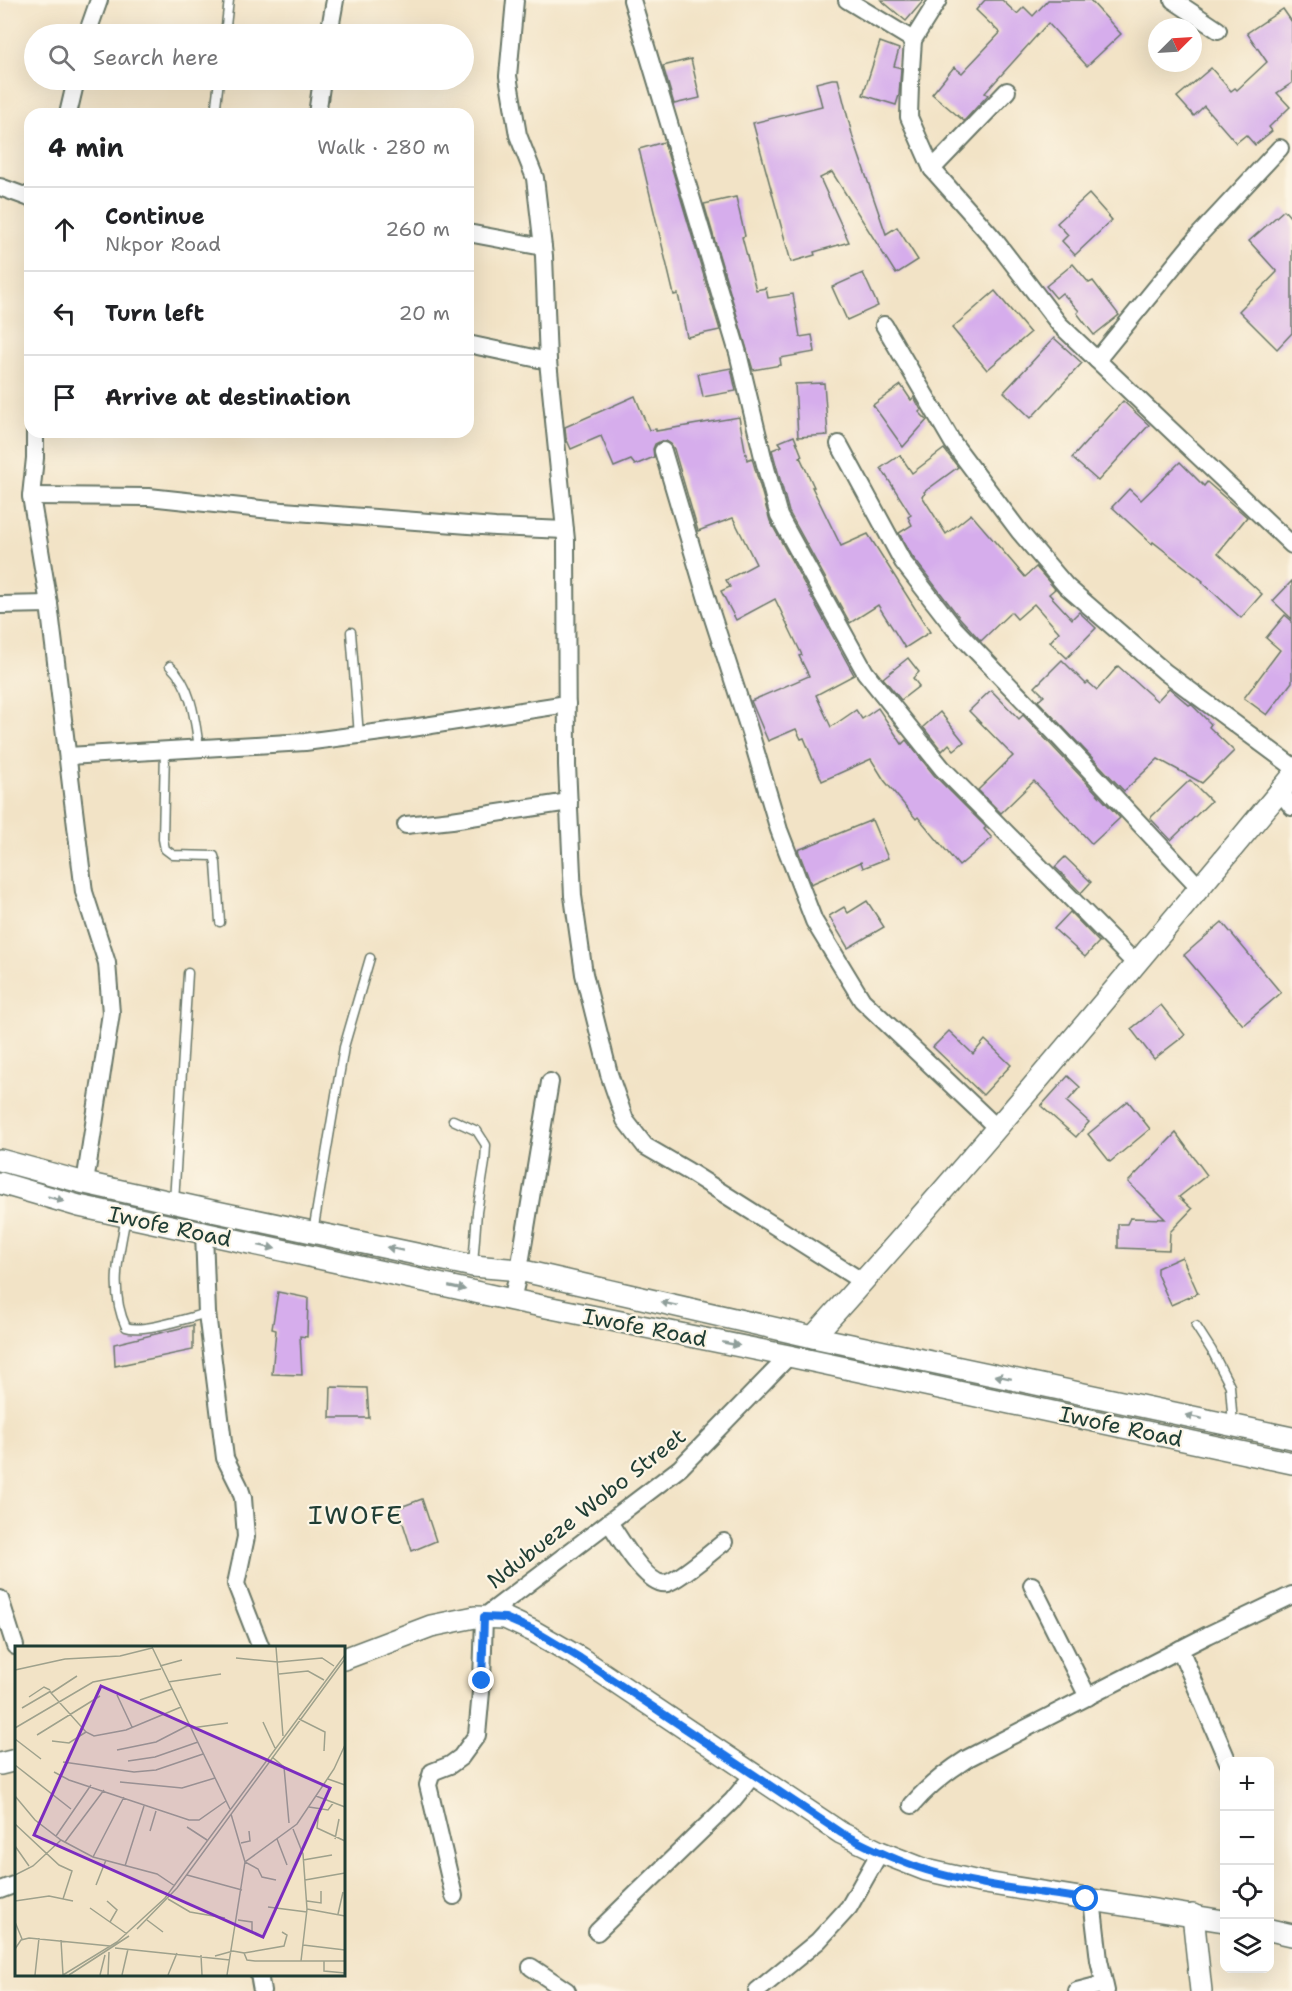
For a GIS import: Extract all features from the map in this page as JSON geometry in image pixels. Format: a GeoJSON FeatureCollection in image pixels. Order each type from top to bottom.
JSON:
{"type":"FeatureCollection","features":[{"type":"Feature","properties":{"kind":"street"},"geometry":{"type":"LineString","coordinates":[[91,24],[99,0]]}},
{"type":"Feature","properties":{"kind":"street"},"geometry":{"type":"LineString","coordinates":[[331,24],[335,0]]}},
{"type":"Feature","properties":{"kind":"street"},"geometry":{"type":"LineString","coordinates":[[515,0],[508,76],[518,135],[535,178],[543,247],[548,361],[565,530],[569,802],[573,896],[584,974],[609,1074],[625,1120],[645,1146],[863,1282]]}},
{"type":"Feature","properties":{"kind":"street"},"geometry":{"type":"LineString","coordinates":[[632,0],[738,353],[779,516],[865,672],[942,768],[1135,963]]}},
{"type":"Feature","properties":{"kind":"street"},"geometry":{"type":"LineString","coordinates":[[847,0],[913,40]]}},
{"type":"Feature","properties":{"kind":"street"},"geometry":{"type":"LineString","coordinates":[[938,0],[913,40],[909,117],[932,169],[994,239],[1059,324],[1292,545]]}},
{"type":"Feature","properties":{"kind":"street"},"geometry":{"type":"LineString","coordinates":[[1173,0],[1218,30]]}},
{"type":"Feature","properties":{"kind":"street"},"geometry":{"type":"LineString","coordinates":[[69,108],[74,90]]}},
{"type":"Feature","properties":{"kind":"street"},"geometry":{"type":"LineString","coordinates":[[318,108],[321,90]]}},
{"type":"Feature","properties":{"kind":"street"},"geometry":{"type":"LineString","coordinates":[[932,169],[1007,91]]}},
{"type":"Feature","properties":{"kind":"street"},"geometry":{"type":"LineString","coordinates":[[1097,360],[1199,236],[1280,148]]}},
{"type":"Feature","properties":{"kind":"street"},"geometry":{"type":"LineString","coordinates":[[0,187],[24,196]]}},
{"type":"Feature","properties":{"kind":"street"},"geometry":{"type":"LineString","coordinates":[[474,234],[543,247]]}},
{"type":"Feature","properties":{"kind":"street"},"geometry":{"type":"LineString","coordinates":[[884,325],[953,442],[1019,531],[1066,586],[1165,672],[1292,766]]}},
{"type":"Feature","properties":{"kind":"street"},"geometry":{"type":"LineString","coordinates":[[474,345],[548,361]]}},
{"type":"Feature","properties":{"kind":"street"},"geometry":{"type":"LineString","coordinates":[[35,438],[31,496],[49,604],[84,892],[107,963],[111,1013],[85,1183]]}},
{"type":"Feature","properties":{"kind":"street"},"geometry":{"type":"LineString","coordinates":[[839,444],[903,562],[954,627],[1199,887]]}},
{"type":"Feature","properties":{"kind":"street"},"geometry":{"type":"LineString","coordinates":[[663,451],[779,830],[814,921],[862,1000],[996,1127]]}},
{"type":"Feature","properties":{"kind":"street"},"geometry":{"type":"LineString","coordinates":[[31,496],[149,496],[270,510],[565,530]]}},
{"type":"Feature","properties":{"kind":"street"},"geometry":{"type":"LineString","coordinates":[[0,605],[49,604]]}},
{"type":"Feature","properties":{"kind":"street"},"geometry":{"type":"LineString","coordinates":[[68,756],[305,742],[359,736],[567,704]]}},
{"type":"Feature","properties":{"kind":"street"},"geometry":{"type":"LineString","coordinates":[[813,1337],[996,1127],[1199,887],[1288,791]]}},
{"type":"Feature","properties":{"kind":"street"},"geometry":{"type":"LineString","coordinates":[[406,825],[569,802]]}},
{"type":"Feature","properties":{"kind":"street"},"geometry":{"type":"LineString","coordinates":[[512,1300],[550,1082]]}},
{"type":"Feature","properties":{"kind":"street","name":"Iwofe Road"},"geometry":{"type":"LineString","coordinates":[[0,1160],[85,1183],[473,1266],[519,1270],[813,1337],[1292,1438]]}},
{"type":"Feature","properties":{"kind":"street","name":"Iwofe Road"},"geometry":{"type":"LineString","coordinates":[[0,1183],[79,1206],[512,1300],[789,1356],[1292,1463]]}},
{"type":"Feature","properties":{"kind":"street"},"geometry":{"type":"LineString","coordinates":[[204,1233],[207,1313],[225,1458],[243,1498],[246,1536],[236,1584],[261,1646]]}},
{"type":"Feature","properties":{"kind":"street","name":"Ndubueze Wobo Street"},"geometry":{"type":"LineString","coordinates":[[484,1617],[680,1468],[789,1356]]}},
{"type":"Feature","properties":{"kind":"street"},"geometry":{"type":"LineString","coordinates":[[609,1522],[645,1572],[657,1582],[668,1583],[724,1542]]}},
{"type":"Feature","properties":{"kind":"street"},"geometry":{"type":"LineString","coordinates":[[1032,1585],[1088,1697]]}},
{"type":"Feature","properties":{"kind":"street"},"geometry":{"type":"LineString","coordinates":[[912,1806],[942,1775],[968,1758],[1180,1649],[1292,1595]]}},
{"type":"Feature","properties":{"kind":"street"},"geometry":{"type":"LineString","coordinates":[[0,1599],[15,1646]]}},
{"type":"Feature","properties":{"kind":"street"},"geometry":{"type":"LineString","coordinates":[[345,1659],[431,1626],[475,1617],[505,1618],[533,1630],[580,1658],[841,1833],[880,1852],[926,1870],[979,1882],[1220,1920]]}},
{"type":"Feature","properties":{"kind":"street"},"geometry":{"type":"LineString","coordinates":[[454,1896],[428,1785],[432,1772],[450,1765],[461,1757],[477,1735],[484,1617]]}},
{"type":"Feature","properties":{"kind":"street"},"geometry":{"type":"LineString","coordinates":[[1180,1649],[1226,1757]]}},
{"type":"Feature","properties":{"kind":"street"},"geometry":{"type":"LineString","coordinates":[[0,1764],[15,1760]]}},
{"type":"Feature","properties":{"kind":"street"},"geometry":{"type":"LineString","coordinates":[[597,1932],[732,1801],[754,1774]]}},
{"type":"Feature","properties":{"kind":"street"},"geometry":{"type":"LineString","coordinates":[[757,1991],[818,1941],[834,1924],[849,1907],[880,1852]]}},
{"type":"Feature","properties":{"kind":"street"},"geometry":{"type":"LineString","coordinates":[[0,1890],[15,1884]]}},
{"type":"Feature","properties":{"kind":"street"},"geometry":{"type":"LineString","coordinates":[[1077,1991],[1105,1987],[1099,1960],[1092,1900]]}},
{"type":"Feature","properties":{"kind":"street"},"geometry":{"type":"LineString","coordinates":[[1193,1915],[1201,1991]]}},
{"type":"Feature","properties":{"kind":"street"},"geometry":{"type":"LineString","coordinates":[[1274,1931],[1292,1935]]}},
{"type":"Feature","properties":{"kind":"street"},"geometry":{"type":"LineString","coordinates":[[531,1967],[567,1991]]}},
{"type":"Feature","properties":{"kind":"street"},"geometry":{"type":"LineString","coordinates":[[259,1976],[262,1991]]}},
{"type":"Feature","properties":{"kind":"lane"},"geometry":{"type":"LineString","coordinates":[[226,24],[229,0]]}},
{"type":"Feature","properties":{"kind":"lane"},"geometry":{"type":"LineString","coordinates":[[216,108],[218,90]]}},
{"type":"Feature","properties":{"kind":"lane"},"geometry":{"type":"LineString","coordinates":[[351,632],[359,736]]}},
{"type":"Feature","properties":{"kind":"lane"},"geometry":{"type":"LineString","coordinates":[[170,666],[179,674],[187,688],[199,748]]}},
{"type":"Feature","properties":{"kind":"lane"},"geometry":{"type":"LineString","coordinates":[[165,750],[163,839],[165,849],[173,855],[214,856],[220,922]]}},
{"type":"Feature","properties":{"kind":"lane"},"geometry":{"type":"LineString","coordinates":[[313,1232],[344,1047],[370,958]]}},
{"type":"Feature","properties":{"kind":"lane"},"geometry":{"type":"LineString","coordinates":[[174,1202],[188,973]]}},
{"type":"Feature","properties":{"kind":"lane"},"geometry":{"type":"LineString","coordinates":[[453,1120],[477,1131],[486,1145],[473,1266]]}},
{"type":"Feature","properties":{"kind":"lane"},"geometry":{"type":"LineString","coordinates":[[127,1216],[116,1276],[118,1304],[126,1327],[133,1330],[148,1328],[207,1313]]}},
{"type":"Feature","properties":{"kind":"lane"},"geometry":{"type":"LineString","coordinates":[[1197,1326],[1230,1386],[1233,1425]]}},
{"type":"Feature","properties":{"kind":"building"},"geometry":{"type":"Polygon","coordinates":[[[881,0],[924,0],[906,21],[881,0]]]}},
{"type":"Feature","properties":{"kind":"building"},"geometry":{"type":"Polygon","coordinates":[[[985,0],[1002,0],[1017,14],[1024,7],[1033,16],[1048,0],[1090,0],[1121,34],[1087,66],[1048,23],[985,93],[988,95],[964,121],[932,94],[954,67],[962,73],[1000,33],[976,10],[985,0]]]}},
{"type":"Feature","properties":{"kind":"building"},"geometry":{"type":"Polygon","coordinates":[[[1283,9],[1292,22],[1292,83],[1277,93],[1290,107],[1269,127],[1272,131],[1255,145],[1246,135],[1236,143],[1204,106],[1194,116],[1177,97],[1211,68],[1231,91],[1235,88],[1237,90],[1267,62],[1247,33],[1283,9]]]}},
{"type":"Feature","properties":{"kind":"building"},"geometry":{"type":"Polygon","coordinates":[[[880,42],[899,49],[894,66],[901,68],[896,105],[863,95],[880,42]]]}},
{"type":"Feature","properties":{"kind":"building"},"geometry":{"type":"Polygon","coordinates":[[[691,59],[700,98],[674,104],[663,66],[691,59]]]}},
{"type":"Feature","properties":{"kind":"building"},"geometry":{"type":"Polygon","coordinates":[[[838,79],[853,138],[886,234],[897,227],[918,260],[896,274],[832,172],[820,178],[849,242],[814,252],[815,255],[791,262],[753,123],[822,106],[816,83],[838,79]]]}},
{"type":"Feature","properties":{"kind":"building"},"geometry":{"type":"Polygon","coordinates":[[[664,142],[720,330],[687,337],[678,294],[674,295],[639,149],[664,142]]]}},
{"type":"Feature","properties":{"kind":"building"},"geometry":{"type":"Polygon","coordinates":[[[1089,194],[1112,220],[1075,255],[1062,241],[1068,235],[1057,223],[1089,194]]]}},
{"type":"Feature","properties":{"kind":"building"},"geometry":{"type":"Polygon","coordinates":[[[736,197],[745,236],[742,237],[756,290],[766,288],[768,298],[793,294],[800,337],[812,335],[815,352],[780,358],[781,365],[753,370],[704,204],[736,197]]]}},
{"type":"Feature","properties":{"kind":"building"},"geometry":{"type":"Polygon","coordinates":[[[1284,210],[1292,219],[1292,333],[1277,349],[1239,311],[1277,272],[1249,241],[1284,210]]]}},
{"type":"Feature","properties":{"kind":"building"},"geometry":{"type":"Polygon","coordinates":[[[1073,264],[1089,283],[1093,281],[1119,315],[1094,335],[1069,300],[1062,293],[1056,298],[1046,286],[1073,264]]]}},
{"type":"Feature","properties":{"kind":"building"},"geometry":{"type":"Polygon","coordinates":[[[863,273],[878,306],[847,320],[832,287],[863,273]]]}},
{"type":"Feature","properties":{"kind":"building"},"geometry":{"type":"Polygon","coordinates":[[[995,291],[1030,333],[987,370],[952,328],[995,291]]]}},
{"type":"Feature","properties":{"kind":"building"},"geometry":{"type":"Polygon","coordinates":[[[1054,338],[1082,363],[1031,418],[1004,392],[1054,338]]]}},
{"type":"Feature","properties":{"kind":"building"},"geometry":{"type":"Polygon","coordinates":[[[731,368],[736,391],[703,397],[698,374],[731,368]]]}},
{"type":"Feature","properties":{"kind":"building"},"geometry":{"type":"Polygon","coordinates":[[[824,383],[828,435],[798,437],[795,384],[824,383]]]}},
{"type":"Feature","properties":{"kind":"building"},"geometry":{"type":"Polygon","coordinates":[[[901,385],[911,400],[914,397],[921,410],[919,412],[927,420],[903,447],[873,405],[901,385]]]}},
{"type":"Feature","properties":{"kind":"building"},"geometry":{"type":"Polygon","coordinates":[[[635,396],[649,430],[656,429],[656,431],[739,417],[747,460],[752,458],[770,521],[854,675],[816,695],[831,727],[856,710],[862,719],[878,708],[902,744],[906,740],[934,775],[986,827],[984,829],[992,838],[959,866],[918,817],[916,819],[884,780],[871,759],[822,781],[804,738],[801,739],[796,729],[768,741],[751,701],[809,676],[799,656],[802,655],[775,599],[736,620],[721,591],[730,587],[726,580],[756,564],[733,518],[698,531],[674,449],[666,441],[655,444],[654,457],[635,465],[631,460],[614,467],[601,436],[571,449],[566,438],[565,427],[635,396]]]}},
{"type":"Feature","properties":{"kind":"building"},"geometry":{"type":"Polygon","coordinates":[[[1123,401],[1149,425],[1098,481],[1072,458],[1123,401]]]}},
{"type":"Feature","properties":{"kind":"building"},"geometry":{"type":"Polygon","coordinates":[[[794,436],[802,456],[800,457],[814,487],[812,487],[841,546],[868,534],[930,632],[905,648],[878,605],[850,623],[789,512],[772,450],[782,446],[779,442],[794,436]]]}},
{"type":"Feature","properties":{"kind":"building"},"geometry":{"type":"Polygon","coordinates":[[[944,449],[958,467],[924,492],[922,496],[946,534],[971,514],[1025,577],[1036,567],[1055,589],[1049,594],[1072,619],[1079,612],[1096,628],[1067,658],[1050,642],[1059,632],[1034,604],[1017,619],[1011,612],[981,641],[959,617],[912,556],[899,533],[912,525],[908,517],[911,515],[881,468],[900,455],[912,473],[944,449]]]}},
{"type":"Feature","properties":{"kind":"building"},"geometry":{"type":"Polygon","coordinates":[[[1180,462],[1204,486],[1207,482],[1247,517],[1218,553],[1262,594],[1241,618],[1203,581],[1153,542],[1152,544],[1112,507],[1129,489],[1141,500],[1180,462]]]}},
{"type":"Feature","properties":{"kind":"building"},"geometry":{"type":"Polygon","coordinates":[[[1292,581],[1292,619],[1273,601],[1292,581]]]}},
{"type":"Feature","properties":{"kind":"building"},"geometry":{"type":"Polygon","coordinates":[[[1285,615],[1292,621],[1292,682],[1267,715],[1244,698],[1280,650],[1266,638],[1285,615]]]}},
{"type":"Feature","properties":{"kind":"building"},"geometry":{"type":"Polygon","coordinates":[[[908,658],[919,672],[913,678],[919,686],[901,700],[883,678],[908,658]]]}},
{"type":"Feature","properties":{"kind":"building"},"geometry":{"type":"Polygon","coordinates":[[[1062,660],[1086,684],[1088,682],[1097,690],[1118,666],[1157,701],[1169,688],[1189,705],[1191,704],[1211,724],[1209,727],[1234,751],[1202,783],[1158,759],[1124,791],[1038,701],[1044,696],[1035,687],[1062,660]]]}},
{"type":"Feature","properties":{"kind":"building"},"geometry":{"type":"Polygon","coordinates":[[[991,690],[1019,719],[1023,715],[1120,818],[1092,844],[1034,781],[1001,813],[978,790],[1013,756],[969,711],[991,690]]]}},
{"type":"Feature","properties":{"kind":"building"},"geometry":{"type":"Polygon","coordinates":[[[940,712],[964,742],[954,750],[949,744],[942,751],[923,727],[940,712]]]}},
{"type":"Feature","properties":{"kind":"building"},"geometry":{"type":"Polygon","coordinates":[[[1190,780],[1211,801],[1171,840],[1150,818],[1190,780]]]}},
{"type":"Feature","properties":{"kind":"building"},"geometry":{"type":"Polygon","coordinates":[[[872,820],[888,858],[863,868],[861,862],[811,884],[798,850],[872,820]]]}},
{"type":"Feature","properties":{"kind":"building"},"geometry":{"type":"Polygon","coordinates":[[[1065,857],[1091,882],[1081,893],[1055,867],[1065,857]]]}},
{"type":"Feature","properties":{"kind":"building"},"geometry":{"type":"Polygon","coordinates":[[[867,901],[884,927],[848,948],[829,916],[844,907],[848,913],[867,901]]]}},
{"type":"Feature","properties":{"kind":"building"},"geometry":{"type":"Polygon","coordinates":[[[1070,912],[1099,942],[1085,957],[1054,929],[1070,912]]]}},
{"type":"Feature","properties":{"kind":"building"},"geometry":{"type":"Polygon","coordinates":[[[1222,922],[1281,993],[1243,1025],[1184,955],[1222,922]]]}},
{"type":"Feature","properties":{"kind":"building"},"geometry":{"type":"Polygon","coordinates":[[[1161,1005],[1185,1035],[1154,1059],[1131,1029],[1161,1005]]]}},
{"type":"Feature","properties":{"kind":"building"},"geometry":{"type":"Polygon","coordinates":[[[949,1031],[973,1054],[985,1040],[1011,1065],[983,1095],[933,1047],[949,1031]]]}},
{"type":"Feature","properties":{"kind":"building"},"geometry":{"type":"Polygon","coordinates":[[[1068,1076],[1080,1087],[1067,1102],[1089,1122],[1076,1137],[1041,1106],[1068,1076]]]}},
{"type":"Feature","properties":{"kind":"building"},"geometry":{"type":"Polygon","coordinates":[[[1128,1101],[1150,1129],[1110,1162],[1088,1134],[1128,1101]]]}},
{"type":"Feature","properties":{"kind":"building"},"geometry":{"type":"Polygon","coordinates":[[[1176,1133],[1207,1175],[1179,1197],[1192,1209],[1170,1232],[1169,1250],[1118,1248],[1118,1224],[1127,1224],[1130,1218],[1165,1219],[1128,1182],[1176,1133]]]}},
{"type":"Feature","properties":{"kind":"building"},"geometry":{"type":"Polygon","coordinates":[[[1182,1257],[1198,1293],[1171,1305],[1157,1274],[1157,1268],[1182,1257]]]}},
{"type":"Feature","properties":{"kind":"building"},"geometry":{"type":"Polygon","coordinates":[[[278,1292],[308,1298],[307,1337],[300,1336],[302,1375],[272,1374],[276,1330],[272,1329],[278,1292]]]}},
{"type":"Feature","properties":{"kind":"building"},"geometry":{"type":"Polygon","coordinates":[[[193,1325],[193,1350],[115,1366],[114,1344],[193,1325]]]}},
{"type":"Feature","properties":{"kind":"building"},"geometry":{"type":"Polygon","coordinates":[[[331,1387],[367,1388],[369,1418],[330,1418],[331,1387]]]}},
{"type":"Feature","properties":{"kind":"building"},"geometry":{"type":"Polygon","coordinates":[[[422,1499],[436,1541],[412,1551],[398,1508],[422,1499]]]}},
{"type":"Feature","properties":{"kind":"district","name":"IWOFE"},"geometry":{"type":"Point","coordinates":[356,1515]}},
{"type":"Feature","properties":{"kind":"route"},"geometry":{"type":"LineString","coordinates":[[482,1681],[484,1617],[505,1618],[533,1630],[580,1658],[841,1833],[880,1852],[926,1870],[979,1882],[1086,1899]]}}]}
